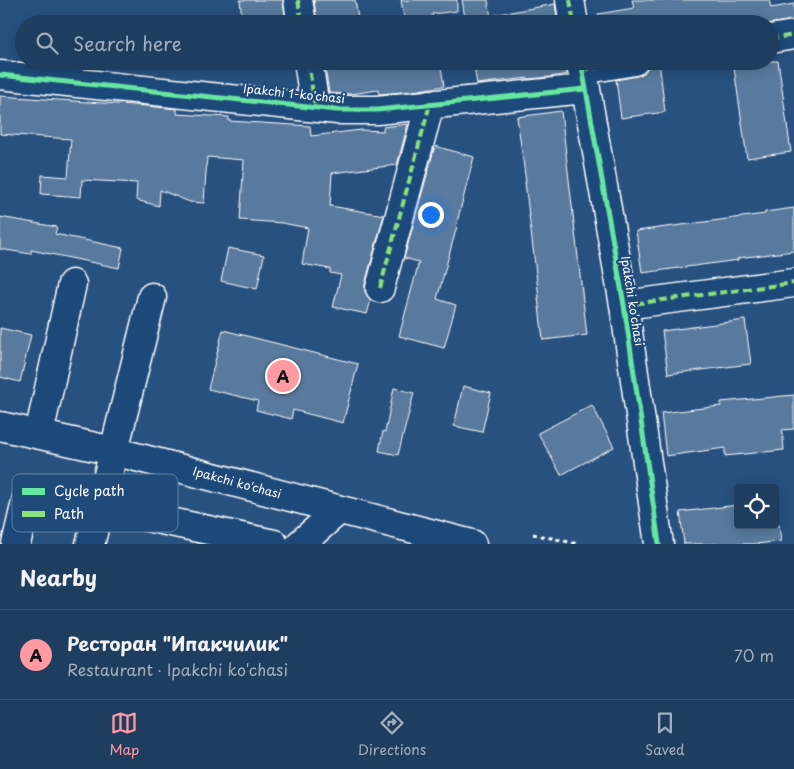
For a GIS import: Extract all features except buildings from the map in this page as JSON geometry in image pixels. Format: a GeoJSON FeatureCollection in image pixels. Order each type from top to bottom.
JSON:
{"type":"FeatureCollection","features":[{"type":"Feature","properties":{"kind":"street"},"geometry":{"type":"LineString","coordinates":[[298,0],[300,15]]}},
{"type":"Feature","properties":{"kind":"street"},"geometry":{"type":"LineString","coordinates":[[570,0],[572,15]]}},
{"type":"Feature","properties":{"kind":"street"},"geometry":{"type":"LineString","coordinates":[[779,38],[794,35]]}},
{"type":"Feature","properties":{"kind":"street"},"geometry":{"type":"LineString","coordinates":[[309,70],[315,106]]}},
{"type":"Feature","properties":{"kind":"street","name":"Ipakchi 1-ko'chasi"},"geometry":{"type":"LineString","coordinates":[[0,75],[315,106],[337,110],[376,110],[430,104],[596,70]]}},
{"type":"Feature","properties":{"kind":"street","name":"Ipakchi ko'chasi"},"geometry":{"type":"LineString","coordinates":[[583,73],[624,305],[659,544]]}},
{"type":"Feature","properties":{"kind":"street"},"geometry":{"type":"LineString","coordinates":[[380,288],[430,104]]}},
{"type":"Feature","properties":{"kind":"street"},"geometry":{"type":"LineString","coordinates":[[624,305],[794,283]]}},
{"type":"Feature","properties":{"kind":"street"},"geometry":{"type":"LineString","coordinates":[[39,434],[72,284]]}},
{"type":"Feature","properties":{"kind":"street"},"geometry":{"type":"LineString","coordinates":[[108,474],[152,296]]}},
{"type":"Feature","properties":{"kind":"street","name":"Ipakchi ko'chasi"},"geometry":{"type":"LineString","coordinates":[[0,426],[113,451],[472,544]]}},
{"type":"Feature","properties":{"kind":"street"},"geometry":{"type":"LineString","coordinates":[[300,544],[339,510]]}},
{"type":"Feature","properties":{"kind":"street"},"geometry":{"type":"LineString","coordinates":[[178,524],[274,544]]}},
{"type":"Feature","properties":{"kind":"path"},"geometry":{"type":"LineString","coordinates":[[533,534],[578,544]]}},
{"type":"Feature","properties":{"kind":"marked path"},"geometry":{"type":"LineString","coordinates":[[298,0],[300,15]]}},
{"type":"Feature","properties":{"kind":"marked path"},"geometry":{"type":"LineString","coordinates":[[570,0],[572,15]]}},
{"type":"Feature","properties":{"kind":"marked path"},"geometry":{"type":"LineString","coordinates":[[779,38],[794,35]]}},
{"type":"Feature","properties":{"kind":"marked path"},"geometry":{"type":"LineString","coordinates":[[309,70],[315,107]]}},
{"type":"Feature","properties":{"kind":"marked path"},"geometry":{"type":"LineString","coordinates":[[380,288],[430,104]]}},
{"type":"Feature","properties":{"kind":"marked path"},"geometry":{"type":"LineString","coordinates":[[624,305],[794,283]]}},
{"type":"Feature","properties":{"kind":"cycle path"},"geometry":{"type":"LineString","coordinates":[[583,70],[624,305],[659,544]]}},
{"type":"Feature","properties":{"kind":"cycle path"},"geometry":{"type":"LineString","coordinates":[[0,75],[337,110],[377,110],[585,89]]}},
{"type":"Feature","properties":{"kind":"place","name":"Ресторан \"Ипакчилик\""},"geometry":{"type":"Point","coordinates":[283,376]}}]}
